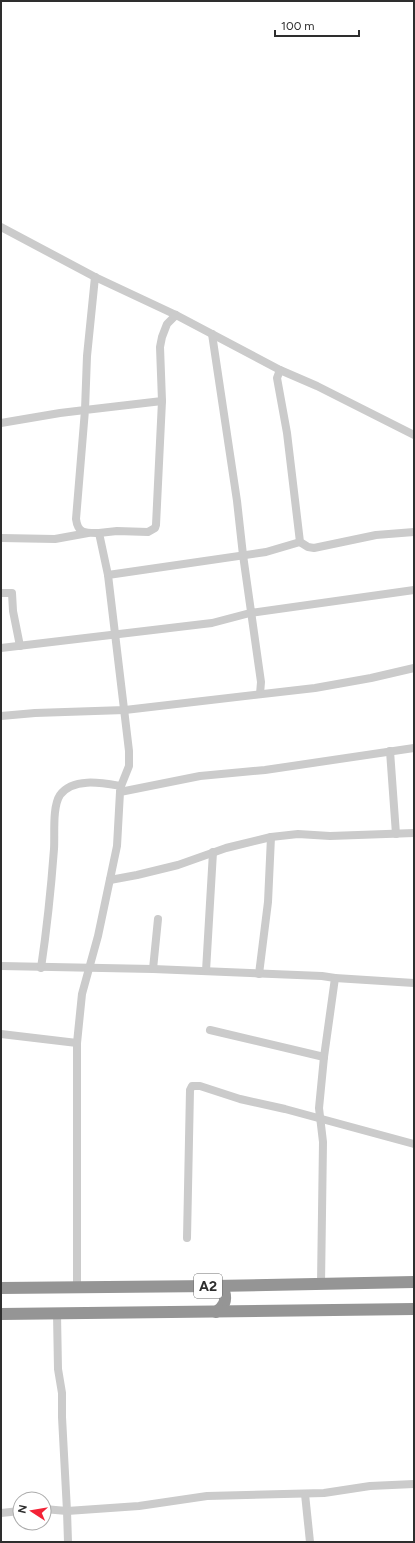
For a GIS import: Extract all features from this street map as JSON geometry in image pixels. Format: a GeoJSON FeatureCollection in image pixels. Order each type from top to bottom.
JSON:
{"type":"FeatureCollection","features":[{"type":"Feature","properties":{"kind":"highway","name":"A2"},"geometry":{"type":"LineString","coordinates":[[1,1288],[414,1282]]}},
{"type":"Feature","properties":{"kind":"highway"},"geometry":{"type":"LineString","coordinates":[[214,1286],[224,1291],[225,1299],[223,1306],[216,1312]]}},
{"type":"Feature","properties":{"kind":"highway","name":"A2"},"geometry":{"type":"LineString","coordinates":[[1,1314],[414,1309]]}},
{"type":"Feature","properties":{"kind":"street"},"geometry":{"type":"LineString","coordinates":[[1,227],[95,277],[212,334],[280,370],[317,386],[414,435]]}},
{"type":"Feature","properties":{"kind":"street"},"geometry":{"type":"LineString","coordinates":[[89,533],[80,530],[77,526],[76,519],[85,410],[87,356],[95,277]]}},
{"type":"Feature","properties":{"kind":"street"},"geometry":{"type":"LineString","coordinates":[[1,538],[55,539],[89,533],[118,531],[148,532],[155,528],[162,401],[160,347],[167,324],[176,316]]}},
{"type":"Feature","properties":{"kind":"street"},"geometry":{"type":"LineString","coordinates":[[212,334],[237,501],[250,613],[260,682],[260,694]]}},
{"type":"Feature","properties":{"kind":"street"},"geometry":{"type":"LineString","coordinates":[[280,370],[277,378],[286,433],[300,542]]}},
{"type":"Feature","properties":{"kind":"street"},"geometry":{"type":"LineString","coordinates":[[1,423],[60,413],[162,401]]}},
{"type":"Feature","properties":{"kind":"street"},"geometry":{"type":"LineString","coordinates":[[108,575],[243,556],[266,552],[300,542],[308,547],[314,548],[376,535],[414,532]]}},
{"type":"Feature","properties":{"kind":"street"},"geometry":{"type":"LineString","coordinates":[[77,1288],[77,1043],[80,1008],[88,969],[98,936],[117,846],[120,789],[129,766],[125,710],[116,634],[108,575],[99,533]]}},
{"type":"Feature","properties":{"kind":"street"},"geometry":{"type":"LineString","coordinates":[[1,648],[212,623],[250,613],[414,590]]}},
{"type":"Feature","properties":{"kind":"street"},"geometry":{"type":"LineString","coordinates":[[1,593],[12,592],[13,611],[20,646]]}},
{"type":"Feature","properties":{"kind":"street"},"geometry":{"type":"LineString","coordinates":[[1,716],[35,712],[125,710],[315,688],[371,678],[414,668]]}},
{"type":"Feature","properties":{"kind":"street"},"geometry":{"type":"LineString","coordinates":[[42,968],[48,916],[56,816],[60,795],[68,789],[80,783],[98,783],[120,789],[200,776],[265,770],[414,748]]}},
{"type":"Feature","properties":{"kind":"street"},"geometry":{"type":"LineString","coordinates":[[390,751],[396,834]]}},
{"type":"Feature","properties":{"kind":"street"},"geometry":{"type":"LineString","coordinates":[[110,880],[137,876],[178,865],[226,848],[272,838],[298,834],[330,836],[414,833]]}},
{"type":"Feature","properties":{"kind":"street"},"geometry":{"type":"LineString","coordinates":[[259,974],[268,902],[272,838]]}},
{"type":"Feature","properties":{"kind":"street"},"geometry":{"type":"LineString","coordinates":[[206,971],[213,852]]}},
{"type":"Feature","properties":{"kind":"street"},"geometry":{"type":"LineString","coordinates":[[153,969],[158,919]]}},
{"type":"Feature","properties":{"kind":"street"},"geometry":{"type":"LineString","coordinates":[[1,966],[206,971],[322,976],[414,983]]}},
{"type":"Feature","properties":{"kind":"street"},"geometry":{"type":"LineString","coordinates":[[321,1284],[323,1142],[319,1108],[324,1057],[335,978]]}},
{"type":"Feature","properties":{"kind":"street"},"geometry":{"type":"LineString","coordinates":[[210,1030],[324,1057]]}},
{"type":"Feature","properties":{"kind":"street"},"geometry":{"type":"LineString","coordinates":[[1,1034],[77,1043]]}},
{"type":"Feature","properties":{"kind":"street"},"geometry":{"type":"LineString","coordinates":[[187,1238],[190,1090],[192,1086],[200,1086],[240,1099],[285,1109],[320,1120],[414,1144]]}},
{"type":"Feature","properties":{"kind":"street"},"geometry":{"type":"LineString","coordinates":[[57,1314],[58,1369],[62,1394],[68,1542]]}},
{"type":"Feature","properties":{"kind":"street"},"geometry":{"type":"LineString","coordinates":[[52,1510],[67,1511],[138,1506],[207,1496],[324,1493],[370,1486],[414,1484]]}},
{"type":"Feature","properties":{"kind":"street"},"geometry":{"type":"LineString","coordinates":[[305,1494],[310,1542]]}},
{"type":"Feature","properties":{"kind":"street"},"geometry":{"type":"LineString","coordinates":[[1,1513],[12,1512]]}}]}
